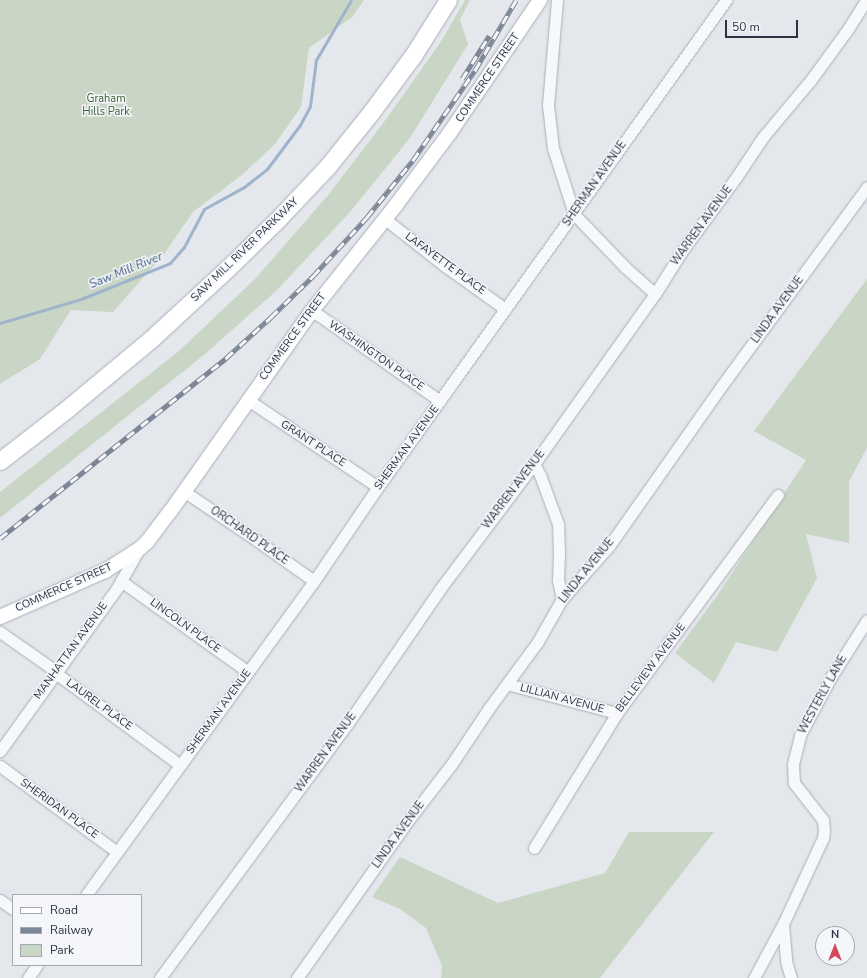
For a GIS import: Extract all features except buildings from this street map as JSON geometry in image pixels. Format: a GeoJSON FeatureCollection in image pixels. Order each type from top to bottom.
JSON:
{"type":"FeatureCollection","features":[{"type":"Feature","properties":{"kind":"highway","name":"SAW MILL RIVER PARKWAY"},"geometry":{"type":"LineString","coordinates":[[0,447],[62,400],[147,328],[221,260],[284,197],[320,158],[364,104],[402,51],[435,0]]}},
{"type":"Feature","properties":{"kind":"highway","name":"SAW MILL RIVER PARKWAY"},"geometry":{"type":"LineString","coordinates":[[0,461],[146,344],[203,292],[279,218],[319,175],[368,116],[414,54],[448,0]]}},
{"type":"Feature","properties":{"kind":"main road","name":"COMMERCE STREET"},"geometry":{"type":"LineString","coordinates":[[0,617],[104,571],[140,549],[185,492],[311,312],[385,219],[484,84],[540,0]]}},
{"type":"Feature","properties":{"kind":"street"},"geometry":{"type":"LineString","coordinates":[[557,0],[548,105],[553,148],[574,214],[625,267],[655,294]]}},
{"type":"Feature","properties":{"kind":"street","name":"SHERMAN AVENUE"},"geometry":{"type":"LineString","coordinates":[[87,894],[314,582],[378,487],[726,0]]}},
{"type":"Feature","properties":{"kind":"street","name":"WARREN AVENUE"},"geometry":{"type":"LineString","coordinates":[[160,978],[346,726],[440,589],[534,464],[655,294],[682,251],[738,176],[764,137],[810,81],[848,29],[866,0]]}},
{"type":"Feature","properties":{"kind":"street","name":"LINDA AVENUE"},"geometry":{"type":"LineString","coordinates":[[297,978],[410,818],[451,764],[537,643],[562,599],[609,546],[720,388],[867,187]]}},
{"type":"Feature","properties":{"kind":"street","name":"LAFAYETTE PLACE"},"geometry":{"type":"LineString","coordinates":[[385,219],[445,266],[505,309]]}},
{"type":"Feature","properties":{"kind":"street","name":"WASHINGTON PLACE"},"geometry":{"type":"LineString","coordinates":[[311,312],[320,316],[440,401]]}},
{"type":"Feature","properties":{"kind":"street","name":"GRANT PLACE"},"geometry":{"type":"LineString","coordinates":[[248,400],[378,487]]}},
{"type":"Feature","properties":{"kind":"street"},"geometry":{"type":"LineString","coordinates":[[534,464],[540,475],[558,524],[558,580],[562,599]]}},
{"type":"Feature","properties":{"kind":"street","name":"ORCHARD PLACE"},"geometry":{"type":"LineString","coordinates":[[185,492],[259,542],[314,582]]}},
{"type":"Feature","properties":{"kind":"street","name":"BELLEVIEW AVENUE"},"geometry":{"type":"LineString","coordinates":[[534,848],[618,714],[778,495]]}},
{"type":"Feature","properties":{"kind":"street","name":"MANHATTAN AVENUE"},"geometry":{"type":"LineString","coordinates":[[0,751],[121,581],[140,549]]}},
{"type":"Feature","properties":{"kind":"street","name":"LINCOLN PLACE"},"geometry":{"type":"LineString","coordinates":[[121,581],[248,672]]}},
{"type":"Feature","properties":{"kind":"street","name":"WESTERLY LANE"},"geometry":{"type":"LineString","coordinates":[[754,978],[783,924],[823,838],[823,820],[794,783],[793,764],[800,735],[831,677],[867,620]]}},
{"type":"Feature","properties":{"kind":"street","name":"LAUREL PLACE"},"geometry":{"type":"LineString","coordinates":[[0,632],[57,672],[61,677],[180,764]]}},
{"type":"Feature","properties":{"kind":"street","name":"LILLIAN AVENUE"},"geometry":{"type":"LineString","coordinates":[[507,684],[618,714]]}},
{"type":"Feature","properties":{"kind":"street","name":"SHERIDAN PLACE"},"geometry":{"type":"LineString","coordinates":[[0,766],[118,852]]}},
{"type":"Feature","properties":{"kind":"street"},"geometry":{"type":"LineString","coordinates":[[0,900],[12,908]]}},
{"type":"Feature","properties":{"kind":"street","name":"WESTERLY LANE"},"geometry":{"type":"LineString","coordinates":[[783,924],[786,961],[791,978]]}},
{"type":"Feature","properties":{"kind":"street"},"geometry":{"type":"LineString","coordinates":[[28,978],[36,966]]}},
{"type":"Feature","properties":{"kind":"green space","name":"Graham Hills Park"},"geometry":{"type":"Polygon","coordinates":[[[0,0],[364,0],[352,17],[309,48],[301,107],[275,144],[243,174],[193,212],[164,254],[113,312],[71,310],[40,359],[0,384],[0,0]]]}},
{"type":"Feature","properties":{"kind":"green space"},"geometry":{"type":"Polygon","coordinates":[[[465,0],[470,0],[460,20],[468,44],[410,138],[350,212],[277,290],[205,354],[0,518],[0,492],[179,351],[255,279],[329,194],[384,122],[440,43],[465,0]]]}},
{"type":"Feature","properties":{"kind":"green space"},"geometry":{"type":"Polygon","coordinates":[[[867,279],[867,448],[849,481],[849,543],[806,534],[817,578],[777,652],[736,642],[714,683],[675,653],[719,593],[806,460],[754,431],[867,279]]]}},
{"type":"Feature","properties":{"kind":"green space"},"geometry":{"type":"Polygon","coordinates":[[[629,832],[714,832],[600,978],[441,978],[442,966],[426,928],[400,909],[372,897],[400,857],[498,903],[605,873],[629,832]]]}},
{"type":"Feature","properties":{"kind":"waterway","name":"Saw Mill River"},"geometry":{"type":"LineString","coordinates":[[0,323],[81,299],[170,263],[184,247],[204,209],[244,187],[267,169],[300,125],[310,106],[316,60],[351,0]]}},
{"type":"Feature","properties":{"kind":"railway"},"geometry":{"type":"LineString","coordinates":[[0,538],[226,358],[313,276],[367,217],[413,160],[475,70],[516,0]]}},
{"type":"Feature","properties":{"kind":"railway"},"geometry":{"type":"LineString","coordinates":[[462,79],[489,36]]}}]}
